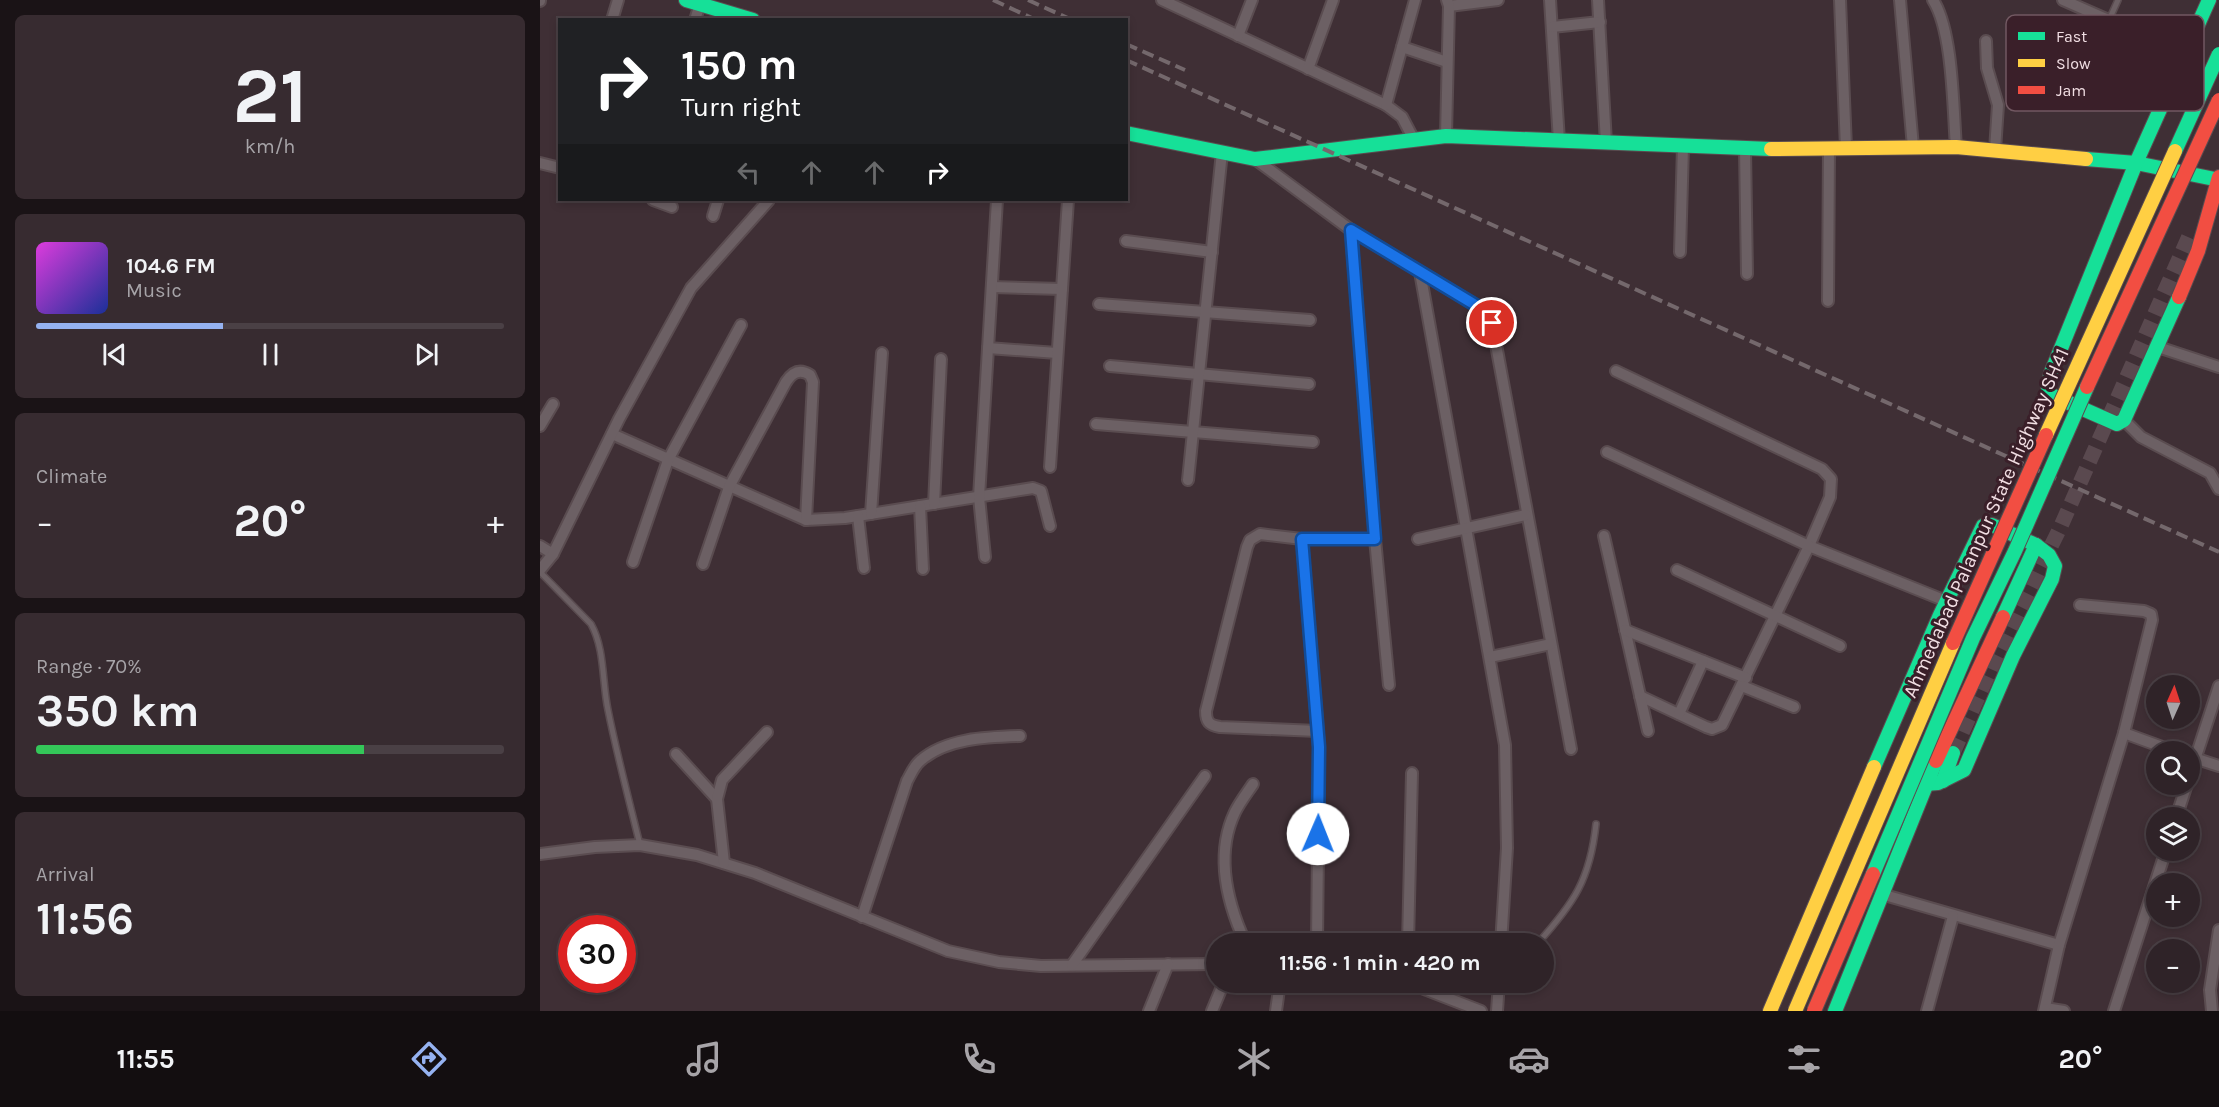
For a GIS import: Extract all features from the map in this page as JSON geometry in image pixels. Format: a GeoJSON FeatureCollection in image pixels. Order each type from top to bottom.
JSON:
{"type":"FeatureCollection","features":[{"type":"Feature","properties":{"kind":"street"},"geometry":{"type":"LineString","coordinates":[[613,18],[618,0]]}},
{"type":"Feature","properties":{"kind":"street"},"geometry":{"type":"LineString","coordinates":[[686,0],[746,18]]}},
{"type":"Feature","properties":{"kind":"street"},"geometry":{"type":"LineString","coordinates":[[1162,0],[1175,3],[1238,36],[1386,105],[1402,117],[1414,140]]}},
{"type":"Feature","properties":{"kind":"street"},"geometry":{"type":"LineString","coordinates":[[1238,36],[1252,0]]}},
{"type":"Feature","properties":{"kind":"street"},"geometry":{"type":"LineString","coordinates":[[1308,69],[1333,0]]}},
{"type":"Feature","properties":{"kind":"street"},"geometry":{"type":"LineString","coordinates":[[1386,105],[1415,0]]}},
{"type":"Feature","properties":{"kind":"street"},"geometry":{"type":"LineString","coordinates":[[1446,136],[1448,3],[1498,0]]}},
{"type":"Feature","properties":{"kind":"street"},"geometry":{"type":"LineString","coordinates":[[1550,0],[1559,141]]}},
{"type":"Feature","properties":{"kind":"street"},"geometry":{"type":"LineString","coordinates":[[1599,0],[1606,143]]}},
{"type":"Feature","properties":{"kind":"street"},"geometry":{"type":"LineString","coordinates":[[1840,0],[1846,148]]}},
{"type":"Feature","properties":{"kind":"street"},"geometry":{"type":"LineString","coordinates":[[1900,0],[1913,147]]}},
{"type":"Feature","properties":{"kind":"street"},"geometry":{"type":"LineString","coordinates":[[1933,0],[1939,9],[1946,37],[1956,147]]}},
{"type":"Feature","properties":{"kind":"street"},"geometry":{"type":"LineString","coordinates":[[2062,0],[2097,15]]}},
{"type":"Feature","properties":{"kind":"street"},"geometry":{"type":"LineString","coordinates":[[2203,15],[2210,0]]}},
{"type":"Feature","properties":{"kind":"street"},"geometry":{"type":"LineString","coordinates":[[696,18],[700,4]]}},
{"type":"Feature","properties":{"kind":"street"},"geometry":{"type":"LineString","coordinates":[[1552,27],[1600,22]]}},
{"type":"Feature","properties":{"kind":"street"},"geometry":{"type":"LineString","coordinates":[[1986,41],[1988,68],[1998,105],[1995,150]]}},
{"type":"Feature","properties":{"kind":"street"},"geometry":{"type":"LineString","coordinates":[[1402,47],[1447,62]]}},
{"type":"Feature","properties":{"kind":"street","name":"Ahmedabad Palanpur State Highway SH41"},"geometry":{"type":"LineString","coordinates":[[2204,87],[2219,54]]}},
{"type":"Feature","properties":{"kind":"street","name":"Ahmedabad Palanpur State Highway SH41"},"geometry":{"type":"LineString","coordinates":[[1814,1011],[1973,638],[2015,551],[2094,370],[2219,100]]}},
{"type":"Feature","properties":{"kind":"street"},"geometry":{"type":"LineString","coordinates":[[1128,133],[1255,159],[1446,136],[1745,149],[1956,147],[2136,164],[2219,179],[2198,251],[2158,347],[2124,420],[2117,424],[2049,394],[2048,385],[2136,164],[2160,111]]}},
{"type":"Feature","properties":{"kind":"street","name":"Ahmedabad Palanpur State Highway SH41"},"geometry":{"type":"LineString","coordinates":[[1795,1011],[1977,586],[2193,111]]}},
{"type":"Feature","properties":{"kind":"street"},"geometry":{"type":"LineString","coordinates":[[1680,252],[1683,146]]}},
{"type":"Feature","properties":{"kind":"street"},"geometry":{"type":"LineString","coordinates":[[1828,301],[1829,148]]}},
{"type":"Feature","properties":{"kind":"street"},"geometry":{"type":"LineString","coordinates":[[1745,149],[1747,274]]}},
{"type":"Feature","properties":{"kind":"street"},"geometry":{"type":"LineString","coordinates":[[1188,480],[1222,152]]}},
{"type":"Feature","properties":{"kind":"street"},"geometry":{"type":"LineString","coordinates":[[1255,159],[1351,230],[1482,309],[1492,323],[1570,748]]}},
{"type":"Feature","properties":{"kind":"street"},"geometry":{"type":"LineString","coordinates":[[540,163],[558,168]]}},
{"type":"Feature","properties":{"kind":"street"},"geometry":{"type":"LineString","coordinates":[[656,201],[672,207]]}},
{"type":"Feature","properties":{"kind":"street"},"geometry":{"type":"LineString","coordinates":[[713,216],[718,201]]}},
{"type":"Feature","properties":{"kind":"street"},"geometry":{"type":"LineString","coordinates":[[540,571],[553,554],[612,434],[691,288],[768,201]]}},
{"type":"Feature","properties":{"kind":"street"},"geometry":{"type":"LineString","coordinates":[[985,557],[979,497],[997,201]]}},
{"type":"Feature","properties":{"kind":"street"},"geometry":{"type":"LineString","coordinates":[[1050,467],[1068,201]]}},
{"type":"Feature","properties":{"kind":"street"},"geometry":{"type":"LineString","coordinates":[[2190,234],[2208,215]]}},
{"type":"Feature","properties":{"kind":"street"},"geometry":{"type":"LineString","coordinates":[[1351,230],[1375,539],[1389,684]]}},
{"type":"Feature","properties":{"kind":"street"},"geometry":{"type":"LineString","coordinates":[[1126,241],[1212,252]]}},
{"type":"Feature","properties":{"kind":"street"},"geometry":{"type":"LineString","coordinates":[[1420,272],[1505,745],[1507,848],[1502,933]]}},
{"type":"Feature","properties":{"kind":"street"},"geometry":{"type":"LineString","coordinates":[[992,287],[1062,289]]}},
{"type":"Feature","properties":{"kind":"street"},"geometry":{"type":"LineString","coordinates":[[1100,304],[1310,320]]}},
{"type":"Feature","properties":{"kind":"street"},"geometry":{"type":"LineString","coordinates":[[633,562],[668,460],[741,325]]}},
{"type":"Feature","properties":{"kind":"street"},"geometry":{"type":"LineString","coordinates":[[2158,347],[2219,367]]}},
{"type":"Feature","properties":{"kind":"street"},"geometry":{"type":"LineString","coordinates":[[988,348],[1058,353]]}},
{"type":"Feature","properties":{"kind":"street"},"geometry":{"type":"LineString","coordinates":[[871,514],[882,353]]}},
{"type":"Feature","properties":{"kind":"street"},"geometry":{"type":"LineString","coordinates":[[934,504],[941,359]]}},
{"type":"Feature","properties":{"kind":"street"},"geometry":{"type":"LineString","coordinates":[[1110,366],[1199,372],[1310,384]]}},
{"type":"Feature","properties":{"kind":"street"},"geometry":{"type":"LineString","coordinates":[[1616,371],[1827,474],[1832,484],[1830,497],[1809,546],[1726,718],[1717,728],[1706,727],[1640,696]]}},
{"type":"Feature","properties":{"kind":"street"},"geometry":{"type":"LineString","coordinates":[[703,564],[729,487],[786,382],[794,373],[806,372],[812,378],[813,388],[806,520]]}},
{"type":"Feature","properties":{"kind":"street"},"geometry":{"type":"LineString","coordinates":[[540,426],[553,404]]}},
{"type":"Feature","properties":{"kind":"street"},"geometry":{"type":"LineString","coordinates":[[2124,420],[2141,437],[2210,473],[2219,489]]}},
{"type":"Feature","properties":{"kind":"street"},"geometry":{"type":"LineString","coordinates":[[1096,424],[1312,442]]}},
{"type":"Feature","properties":{"kind":"street"},"geometry":{"type":"LineString","coordinates":[[612,434],[806,520],[858,516],[1034,488],[1039,489],[1050,526]]}},
{"type":"Feature","properties":{"kind":"street"},"geometry":{"type":"LineString","coordinates":[[1607,452],[1809,546],[1946,601]]}},
{"type":"Feature","properties":{"kind":"street"},"geometry":{"type":"LineString","coordinates":[[920,506],[923,568]]}},
{"type":"Feature","properties":{"kind":"street"},"geometry":{"type":"LineString","coordinates":[[1418,539],[1526,515]]}},
{"type":"Feature","properties":{"kind":"street"},"geometry":{"type":"LineString","coordinates":[[858,516],[864,568]]}},
{"type":"Feature","properties":{"kind":"street"},"geometry":{"type":"LineString","coordinates":[[1770,1011],[1888,731],[1946,601],[1983,526],[1992,525],[2036,545],[2049,555],[2055,566],[2052,579],[2013,656],[1964,770],[1943,781],[1925,784]]}},
{"type":"Feature","properties":{"kind":"street"},"geometry":{"type":"LineString","coordinates":[[1318,731],[1220,727],[1208,723],[1206,718],[1250,540],[1260,534],[1302,539],[1375,539]]}},
{"type":"Feature","properties":{"kind":"street"},"geometry":{"type":"LineString","coordinates":[[1604,536],[1648,731]]}},
{"type":"Feature","properties":{"kind":"street"},"geometry":{"type":"LineString","coordinates":[[1302,539],[1318,731],[1317,933]]}},
{"type":"Feature","properties":{"kind":"street"},"geometry":{"type":"LineString","coordinates":[[1835,1011],[1925,784],[2036,545]]}},
{"type":"Feature","properties":{"kind":"street"},"geometry":{"type":"LineString","coordinates":[[540,546],[553,554]]}},
{"type":"Feature","properties":{"kind":"street"},"geometry":{"type":"LineString","coordinates":[[1677,570],[1840,646]]}},
{"type":"Feature","properties":{"kind":"street"},"geometry":{"type":"LineString","coordinates":[[2064,1011],[2045,1009],[2059,945],[2124,733],[2152,617],[2144,611],[2079,605]]}},
{"type":"Feature","properties":{"kind":"street"},"geometry":{"type":"LineString","coordinates":[[1625,630],[1703,661],[1794,707]]}},
{"type":"Feature","properties":{"kind":"street"},"geometry":{"type":"LineString","coordinates":[[1490,657],[1551,644]]}},
{"type":"Feature","properties":{"kind":"street"},"geometry":{"type":"LineString","coordinates":[[1679,714],[1703,661]]}},
{"type":"Feature","properties":{"kind":"street"},"geometry":{"type":"LineString","coordinates":[[2199,741],[2219,687]]}},
{"type":"Feature","properties":{"kind":"street"},"geometry":{"type":"LineString","coordinates":[[724,863],[717,799],[722,780],[767,732]]}},
{"type":"Feature","properties":{"kind":"street"},"geometry":{"type":"LineString","coordinates":[[2124,733],[2146,741]]}},
{"type":"Feature","properties":{"kind":"street"},"geometry":{"type":"LineString","coordinates":[[862,917],[907,781],[918,762],[936,750],[957,743],[1020,736]]}},
{"type":"Feature","properties":{"kind":"street"},"geometry":{"type":"LineString","coordinates":[[1943,781],[1953,753]]}},
{"type":"Feature","properties":{"kind":"street"},"geometry":{"type":"LineString","coordinates":[[676,754],[717,799]]}},
{"type":"Feature","properties":{"kind":"street"},"geometry":{"type":"LineString","coordinates":[[2200,759],[2219,766]]}},
{"type":"Feature","properties":{"kind":"street"},"geometry":{"type":"LineString","coordinates":[[1408,933],[1412,773]]}},
{"type":"Feature","properties":{"kind":"street"},"geometry":{"type":"LineString","coordinates":[[1072,965],[1205,776]]}},
{"type":"Feature","properties":{"kind":"street"},"geometry":{"type":"LineString","coordinates":[[1241,933],[1230,900],[1225,868],[1227,837],[1235,812],[1253,784]]}},
{"type":"Feature","properties":{"kind":"street"},"geometry":{"type":"LineString","coordinates":[[540,854],[640,845],[697,855],[755,873],[948,951],[999,962],[1041,966],[1206,964]]}},
{"type":"Feature","properties":{"kind":"street"},"geometry":{"type":"LineString","coordinates":[[2114,1011],[2162,861]]}},
{"type":"Feature","properties":{"kind":"street"},"geometry":{"type":"LineString","coordinates":[[1881,894],[2059,945]]}},
{"type":"Feature","properties":{"kind":"street"},"geometry":{"type":"LineString","coordinates":[[1927,1011],[1953,916]]}},
{"type":"Feature","properties":{"kind":"street"},"geometry":{"type":"LineString","coordinates":[[2212,1011],[2211,990],[2219,930]]}},
{"type":"Feature","properties":{"kind":"street"},"geometry":{"type":"LineString","coordinates":[[1149,1011],[1168,964]]}},
{"type":"Feature","properties":{"kind":"street"},"geometry":{"type":"LineString","coordinates":[[1212,1011],[1219,993]]}},
{"type":"Feature","properties":{"kind":"street"},"geometry":{"type":"LineString","coordinates":[[1276,1011],[1278,993]]}},
{"type":"Feature","properties":{"kind":"street"},"geometry":{"type":"LineString","coordinates":[[1432,993],[1480,1011]]}},
{"type":"Feature","properties":{"kind":"street"},"geometry":{"type":"LineString","coordinates":[[1497,1011],[1499,993]]}},
{"type":"Feature","properties":{"kind":"lane"},"geometry":{"type":"LineString","coordinates":[[2111,15],[2118,0]]}},
{"type":"Feature","properties":{"kind":"lane"},"geometry":{"type":"LineString","coordinates":[[540,571],[591,624],[596,633],[608,711],[640,845]]}},
{"type":"Feature","properties":{"kind":"lane"},"geometry":{"type":"LineString","coordinates":[[1547,933],[1576,895],[1587,873],[1593,855],[1596,824]]}},
{"type":"Feature","properties":{"kind":"tunnel"},"geometry":{"type":"LineString","coordinates":[[1953,753],[1992,666],[2061,526],[2190,234]]}},
{"type":"Feature","properties":{"kind":"railway"},"geometry":{"type":"LineString","coordinates":[[993,0],[1032,18]]}},
{"type":"Feature","properties":{"kind":"railway"},"geometry":{"type":"LineString","coordinates":[[1028,0],[1068,18]]}},
{"type":"Feature","properties":{"kind":"railway"},"geometry":{"type":"LineString","coordinates":[[1128,45],[1185,70]]}},
{"type":"Feature","properties":{"kind":"railway"},"geometry":{"type":"LineString","coordinates":[[1128,61],[2219,552]]}},
{"type":"Feature","properties":{"kind":"traffic: fast"},"geometry":{"type":"LineString","coordinates":[[686,0],[746,18]]}},
{"type":"Feature","properties":{"kind":"traffic: fast"},"geometry":{"type":"LineString","coordinates":[[2202,15],[2209,0]]}},
{"type":"Feature","properties":{"kind":"traffic: fast"},"geometry":{"type":"LineString","coordinates":[[2204,87],[2219,54]]}},
{"type":"Feature","properties":{"kind":"traffic: fast"},"geometry":{"type":"LineString","coordinates":[[2159,111],[2051,373],[2048,385],[2049,394],[2117,424],[2124,420],[2179,297]]}},
{"type":"Feature","properties":{"kind":"traffic: fast"},"geometry":{"type":"LineString","coordinates":[[2175,151],[2193,111]]}},
{"type":"Feature","properties":{"kind":"traffic: fast"},"geometry":{"type":"LineString","coordinates":[[1128,133],[1255,159],[1446,136],[1771,149]]}},
{"type":"Feature","properties":{"kind":"traffic: fast"},"geometry":{"type":"LineString","coordinates":[[2086,159],[2136,163],[2219,180]]}},
{"type":"Feature","properties":{"kind":"traffic: fast"},"geometry":{"type":"LineString","coordinates":[[1873,874],[1973,638],[2015,551],[2087,387]]}},
{"type":"Feature","properties":{"kind":"traffic: fast"},"geometry":{"type":"LineString","coordinates":[[1874,767],[1940,615],[1983,526],[1992,525],[2036,545],[2003,617]]}},
{"type":"Feature","properties":{"kind":"traffic: fast"},"geometry":{"type":"LineString","coordinates":[[1925,784],[1938,783],[1964,770],[2013,656],[2052,579],[2055,566],[2049,555],[2036,545]]}},
{"type":"Feature","properties":{"kind":"traffic: fast"},"geometry":{"type":"LineString","coordinates":[[1943,781],[1953,753]]}},
{"type":"Feature","properties":{"kind":"traffic: fast"},"geometry":{"type":"LineString","coordinates":[[1835,1011],[1936,761]]}},
{"type":"Feature","properties":{"kind":"traffic: slow"},"geometry":{"type":"LineString","coordinates":[[1771,149],[1956,147],[2086,159]]}},
{"type":"Feature","properties":{"kind":"traffic: slow"},"geometry":{"type":"LineString","coordinates":[[2046,435],[2175,151]]}},
{"type":"Feature","properties":{"kind":"traffic: slow"},"geometry":{"type":"LineString","coordinates":[[1795,1011],[1953,643]]}},
{"type":"Feature","properties":{"kind":"traffic: slow"},"geometry":{"type":"LineString","coordinates":[[1770,1011],[1874,767]]}},
{"type":"Feature","properties":{"kind":"traffic: jam"},"geometry":{"type":"LineString","coordinates":[[2087,387],[2219,100]]}},
{"type":"Feature","properties":{"kind":"traffic: jam"},"geometry":{"type":"LineString","coordinates":[[2179,297],[2198,251],[2219,177]]}},
{"type":"Feature","properties":{"kind":"traffic: jam"},"geometry":{"type":"LineString","coordinates":[[1953,643],[2046,435]]}},
{"type":"Feature","properties":{"kind":"traffic: jam"},"geometry":{"type":"LineString","coordinates":[[1936,761],[2003,617]]}},
{"type":"Feature","properties":{"kind":"traffic: jam"},"geometry":{"type":"LineString","coordinates":[[1814,1011],[1873,874]]}},
{"type":"Feature","properties":{"kind":"route"},"geometry":{"type":"LineString","coordinates":[[1318,834],[1319,747],[1302,539],[1375,539],[1351,230],[1482,309],[1492,323]]}}]}
